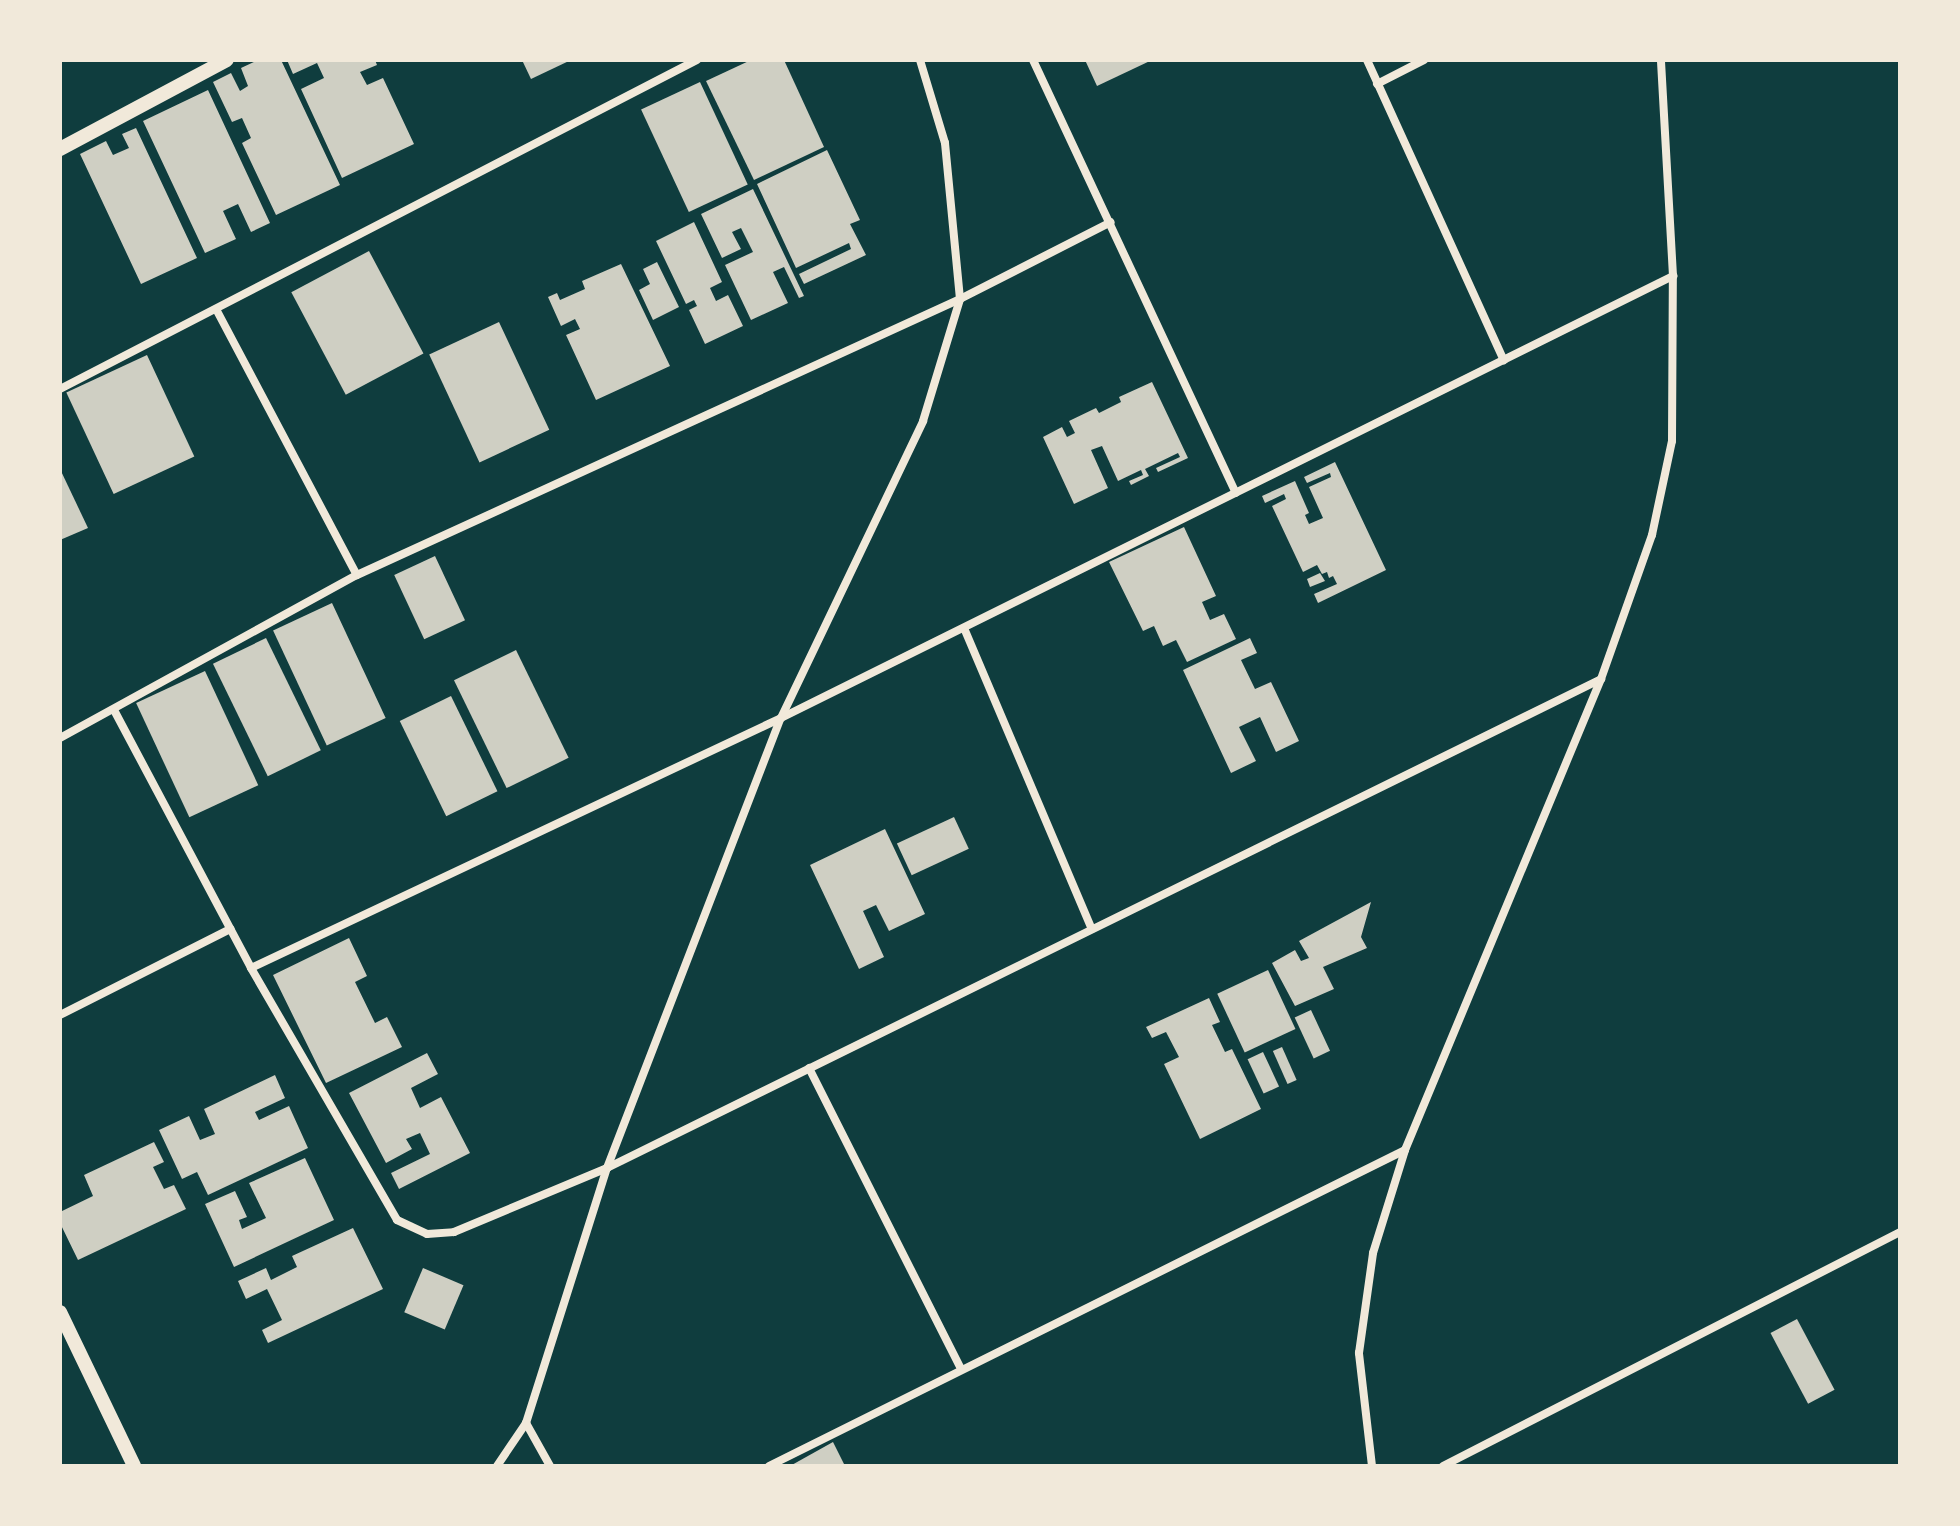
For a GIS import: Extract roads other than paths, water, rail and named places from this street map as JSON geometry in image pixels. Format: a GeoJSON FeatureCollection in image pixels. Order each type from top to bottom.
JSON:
{"type":"FeatureCollection","features":[{"type":"Feature","properties":{"kind":"street"},"geometry":{"type":"LineString","coordinates":[[60,149],[227,60]]}},
{"type":"Feature","properties":{"kind":"street"},"geometry":{"type":"LineString","coordinates":[[60,389],[697,60]]}},
{"type":"Feature","properties":{"kind":"street"},"geometry":{"type":"LineString","coordinates":[[497,1466],[526,1423],[607,1168],[781,718],[923,421],[960,299],[945,143],[920,60]]}},
{"type":"Feature","properties":{"kind":"street"},"geometry":{"type":"LineString","coordinates":[[1033,60],[1236,493]]}},
{"type":"Feature","properties":{"kind":"street"},"geometry":{"type":"LineString","coordinates":[[1367,60],[1504,360]]}},
{"type":"Feature","properties":{"kind":"street"},"geometry":{"type":"LineString","coordinates":[[1377,84],[1424,60]]}},
{"type":"Feature","properties":{"kind":"street"},"geometry":{"type":"LineString","coordinates":[[1372,1466],[1359,1353],[1373,1253],[1405,1150],[1601,679],[1652,535],[1672,441],[1673,276],[1661,60]]}},
{"type":"Feature","properties":{"kind":"street"},"geometry":{"type":"LineString","coordinates":[[60,738],[357,575],[960,299],[1111,222]]}},
{"type":"Feature","properties":{"kind":"street"},"geometry":{"type":"LineString","coordinates":[[251,968],[781,718],[1673,276]]}},
{"type":"Feature","properties":{"kind":"street"},"geometry":{"type":"LineString","coordinates":[[216,309],[357,575]]}},
{"type":"Feature","properties":{"kind":"street"},"geometry":{"type":"LineString","coordinates":[[964,628],[1092,929]]}},
{"type":"Feature","properties":{"kind":"street"},"geometry":{"type":"LineString","coordinates":[[114,710],[251,968],[397,1220],[427,1234],[454,1232],[607,1168],[1601,679]]}},
{"type":"Feature","properties":{"kind":"street"},"geometry":{"type":"LineString","coordinates":[[60,1015],[230,929]]}},
{"type":"Feature","properties":{"kind":"street"},"geometry":{"type":"LineString","coordinates":[[809,1068],[961,1369]]}},
{"type":"Feature","properties":{"kind":"street"},"geometry":{"type":"LineString","coordinates":[[769,1466],[1405,1150]]}},
{"type":"Feature","properties":{"kind":"street"},"geometry":{"type":"LineString","coordinates":[[1443,1466],[1900,1232]]}},
{"type":"Feature","properties":{"kind":"street"},"geometry":{"type":"LineString","coordinates":[[62,1322],[134,1466]]}},
{"type":"Feature","properties":{"kind":"street"},"geometry":{"type":"LineString","coordinates":[[526,1423],[550,1466]]}}]}
